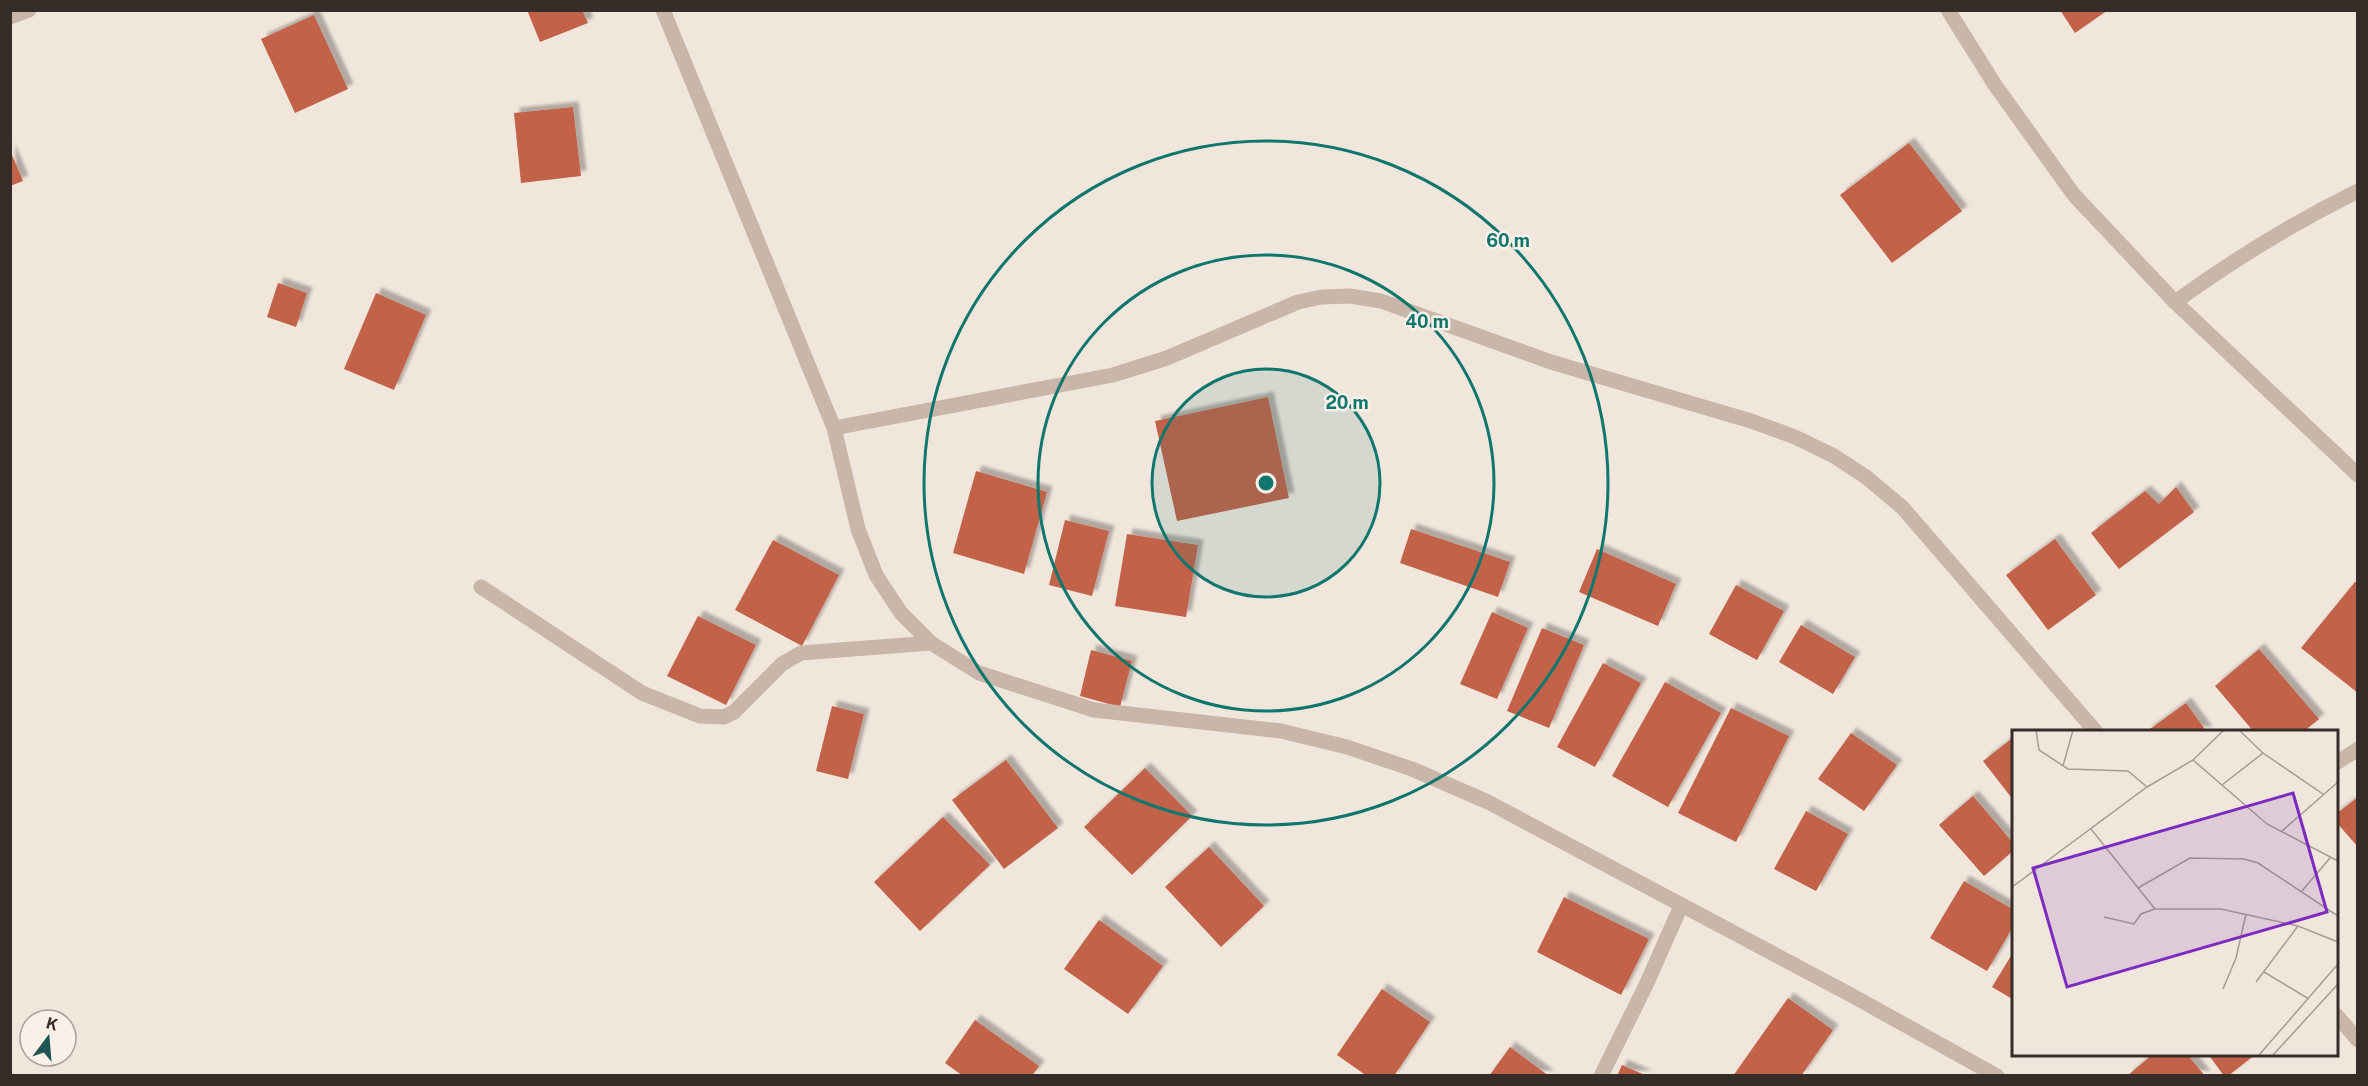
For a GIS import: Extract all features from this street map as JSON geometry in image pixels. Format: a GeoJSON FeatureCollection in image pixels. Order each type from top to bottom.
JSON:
{"type":"FeatureCollection","features":[{"type":"Feature","properties":{"kind":"street"},"geometry":{"type":"LineString","coordinates":[[10,17],[29,10]]}},
{"type":"Feature","properties":{"kind":"street"},"geometry":{"type":"LineString","coordinates":[[663,10],[834,428],[858,529],[876,575],[901,613],[931,643],[979,674],[1094,710],[1281,731],[1347,747],[1412,769],[1488,802],[1851,995],[1997,1076]]}},
{"type":"Feature","properties":{"kind":"street"},"geometry":{"type":"LineString","coordinates":[[1948,10],[1995,85],[2074,195],[2175,302],[2358,475]]}},
{"type":"Feature","properties":{"kind":"street"},"geometry":{"type":"LineString","coordinates":[[2175,302],[2253,248],[2313,213],[2358,191]]}},
{"type":"Feature","properties":{"kind":"street"},"geometry":{"type":"LineString","coordinates":[[834,428],[1113,375],[1167,358],[1298,302],[1322,297],[1350,296],[1381,301],[1551,362],[1751,421],[1795,437],[1833,456],[1866,477],[1904,508],[2094,730]]}},
{"type":"Feature","properties":{"kind":"street"},"geometry":{"type":"LineString","coordinates":[[481,587],[642,693],[700,716],[712,718],[724,717],[734,712],[782,664],[801,653],[931,643]]}},
{"type":"Feature","properties":{"kind":"street"},"geometry":{"type":"LineString","coordinates":[[2338,762],[2358,748]]}},
{"type":"Feature","properties":{"kind":"street"},"geometry":{"type":"LineString","coordinates":[[1601,1076],[1646,985],[1681,906]]}},
{"type":"Feature","properties":{"kind":"street"},"geometry":{"type":"LineString","coordinates":[[2338,1016],[2358,1040]]}},
{"type":"Feature","properties":{"kind":"building"},"geometry":{"type":"Polygon","coordinates":[[[527,10],[582,10],[588,23],[540,42],[527,10]]]}},
{"type":"Feature","properties":{"kind":"building"},"geometry":{"type":"Polygon","coordinates":[[[2060,10],[2108,10],[2075,33],[2060,10]]]}},
{"type":"Feature","properties":{"kind":"building"},"geometry":{"type":"Polygon","coordinates":[[[314,15],[348,89],[295,113],[261,39],[314,15]]]}},
{"type":"Feature","properties":{"kind":"building"},"geometry":{"type":"Polygon","coordinates":[[[573,107],[581,176],[521,183],[514,113],[573,107]]]}},
{"type":"Feature","properties":{"kind":"building"},"geometry":{"type":"Polygon","coordinates":[[[1909,143],[1962,211],[1892,263],[1840,195],[1909,143]]]}},
{"type":"Feature","properties":{"kind":"building"},"geometry":{"type":"Polygon","coordinates":[[[10,150],[23,181],[10,186],[10,150]]]}},
{"type":"Feature","properties":{"kind":"building"},"geometry":{"type":"Polygon","coordinates":[[[278,283],[307,293],[296,327],[267,317],[278,283]]]}},
{"type":"Feature","properties":{"kind":"building"},"geometry":{"type":"Polygon","coordinates":[[[376,293],[426,315],[394,390],[344,369],[376,293]]]}},
{"type":"Feature","properties":{"kind":"building"},"geometry":{"type":"Polygon","coordinates":[[[1268,397],[1289,498],[1177,521],[1155,421],[1268,397]]]}},
{"type":"Feature","properties":{"kind":"building"},"geometry":{"type":"Polygon","coordinates":[[[976,471],[1047,492],[1024,574],[953,553],[976,471]]]}},
{"type":"Feature","properties":{"kind":"building"},"geometry":{"type":"Polygon","coordinates":[[[2176,487],[2194,512],[2119,569],[2091,533],[2145,491],[2159,504],[2176,487]]]}},
{"type":"Feature","properties":{"kind":"building"},"geometry":{"type":"Polygon","coordinates":[[[1065,520],[1109,531],[1092,596],[1049,585],[1065,520]]]}},
{"type":"Feature","properties":{"kind":"building"},"geometry":{"type":"Polygon","coordinates":[[[1411,529],[1510,562],[1498,597],[1400,563],[1411,529]]]}},
{"type":"Feature","properties":{"kind":"building"},"geometry":{"type":"Polygon","coordinates":[[[1127,534],[1198,545],[1186,617],[1115,606],[1127,534]]]}},
{"type":"Feature","properties":{"kind":"building"},"geometry":{"type":"Polygon","coordinates":[[[2055,539],[2096,595],[2048,630],[2006,575],[2055,539]]]}},
{"type":"Feature","properties":{"kind":"building"},"geometry":{"type":"Polygon","coordinates":[[[773,540],[839,575],[802,646],[735,610],[773,540]]]}},
{"type":"Feature","properties":{"kind":"building"},"geometry":{"type":"Polygon","coordinates":[[[1597,549],[1676,584],[1658,626],[1579,592],[1597,549]]]}},
{"type":"Feature","properties":{"kind":"building"},"geometry":{"type":"Polygon","coordinates":[[[2355,582],[2358,584],[2358,693],[2301,648],[2355,582]]]}},
{"type":"Feature","properties":{"kind":"building"},"geometry":{"type":"Polygon","coordinates":[[[1736,585],[1784,611],[1757,660],[1709,634],[1736,585]]]}},
{"type":"Feature","properties":{"kind":"building"},"geometry":{"type":"Polygon","coordinates":[[[1492,612],[1528,628],[1497,699],[1460,684],[1492,612]]]}},
{"type":"Feature","properties":{"kind":"building"},"geometry":{"type":"Polygon","coordinates":[[[698,616],[756,645],[726,705],[667,676],[698,616]]]}},
{"type":"Feature","properties":{"kind":"building"},"geometry":{"type":"Polygon","coordinates":[[[1801,625],[1855,657],[1833,694],[1779,662],[1801,625]]]}},
{"type":"Feature","properties":{"kind":"building"},"geometry":{"type":"Polygon","coordinates":[[[1542,628],[1584,645],[1549,728],[1507,711],[1542,628]]]}},
{"type":"Feature","properties":{"kind":"building"},"geometry":{"type":"Polygon","coordinates":[[[2259,649],[2319,719],[2305,730],[2252,730],[2215,686],[2259,649]]]}},
{"type":"Feature","properties":{"kind":"building"},"geometry":{"type":"Polygon","coordinates":[[[1091,650],[1132,661],[1120,707],[1080,696],[1091,650]]]}},
{"type":"Feature","properties":{"kind":"building"},"geometry":{"type":"Polygon","coordinates":[[[1603,663],[1641,683],[1595,767],[1557,747],[1603,663]]]}},
{"type":"Feature","properties":{"kind":"building"},"geometry":{"type":"Polygon","coordinates":[[[1665,682],[1721,713],[1668,807],[1612,776],[1665,682]]]}},
{"type":"Feature","properties":{"kind":"building"},"geometry":{"type":"Polygon","coordinates":[[[2186,703],[2206,730],[2149,730],[2186,703]]]}},
{"type":"Feature","properties":{"kind":"building"},"geometry":{"type":"Polygon","coordinates":[[[832,706],[864,714],[848,779],[816,771],[832,706]]]}},
{"type":"Feature","properties":{"kind":"building"},"geometry":{"type":"Polygon","coordinates":[[[1731,708],[1789,736],[1736,842],[1678,813],[1731,708]]]}},
{"type":"Feature","properties":{"kind":"building"},"geometry":{"type":"Polygon","coordinates":[[[1851,733],[1897,765],[1864,811],[1818,779],[1851,733]]]}},
{"type":"Feature","properties":{"kind":"building"},"geometry":{"type":"Polygon","coordinates":[[[2012,739],[2012,798],[1983,761],[2012,739]]]}},
{"type":"Feature","properties":{"kind":"building"},"geometry":{"type":"Polygon","coordinates":[[[1006,760],[1058,828],[1004,869],[952,800],[1006,760]]]}},
{"type":"Feature","properties":{"kind":"building"},"geometry":{"type":"Polygon","coordinates":[[[1145,768],[1192,816],[1132,875],[1084,827],[1145,768]]]}},
{"type":"Feature","properties":{"kind":"building"},"geometry":{"type":"Polygon","coordinates":[[[1973,796],[2012,842],[2012,852],[1984,876],[1939,825],[1973,796]]]}},
{"type":"Feature","properties":{"kind":"building"},"geometry":{"type":"Polygon","coordinates":[[[2358,797],[2358,847],[2338,824],[2338,812],[2358,797]]]}},
{"type":"Feature","properties":{"kind":"building"},"geometry":{"type":"Polygon","coordinates":[[[1806,811],[1848,834],[1816,891],[1774,869],[1806,811]]]}},
{"type":"Feature","properties":{"kind":"building"},"geometry":{"type":"Polygon","coordinates":[[[943,817],[990,865],[920,931],[874,882],[943,817]]]}},
{"type":"Feature","properties":{"kind":"building"},"geometry":{"type":"Polygon","coordinates":[[[1209,847],[1264,906],[1221,947],[1165,887],[1209,847]]]}},
{"type":"Feature","properties":{"kind":"building"},"geometry":{"type":"Polygon","coordinates":[[[1964,881],[2012,909],[2012,928],[1987,971],[1930,938],[1964,881]]]}},
{"type":"Feature","properties":{"kind":"building"},"geometry":{"type":"Polygon","coordinates":[[[1564,897],[1649,939],[1621,995],[1537,952],[1564,897]]]}},
{"type":"Feature","properties":{"kind":"building"},"geometry":{"type":"Polygon","coordinates":[[[1099,920],[1163,966],[1128,1014],[1064,969],[1099,920]]]}},
{"type":"Feature","properties":{"kind":"building"},"geometry":{"type":"Polygon","coordinates":[[[2012,954],[2012,999],[1992,987],[2012,954]]]}},
{"type":"Feature","properties":{"kind":"building"},"geometry":{"type":"Polygon","coordinates":[[[1382,989],[1430,1022],[1394,1076],[1367,1076],[1337,1055],[1382,989]]]}},
{"type":"Feature","properties":{"kind":"building"},"geometry":{"type":"Polygon","coordinates":[[[1788,998],[1833,1030],[1801,1076],[1733,1076],[1788,998]]]}},
{"type":"Feature","properties":{"kind":"building"},"geometry":{"type":"Polygon","coordinates":[[[975,1020],[1039,1066],[1032,1076],[963,1076],[945,1063],[975,1020]]]}},
{"type":"Feature","properties":{"kind":"building"},"geometry":{"type":"Polygon","coordinates":[[[1510,1047],[1549,1076],[1489,1076],[1510,1047]]]}},
{"type":"Feature","properties":{"kind":"building"},"geometry":{"type":"Polygon","coordinates":[[[2151,1056],[2189,1056],[2205,1076],[2127,1076],[2151,1056]]]}},
{"type":"Feature","properties":{"kind":"building"},"geometry":{"type":"Polygon","coordinates":[[[2209,1056],[2253,1056],[2228,1076],[2224,1076],[2209,1056]]]}},
{"type":"Feature","properties":{"kind":"building"},"geometry":{"type":"Polygon","coordinates":[[[1622,1065],[1647,1076],[1617,1076],[1622,1065]]]}}]}
